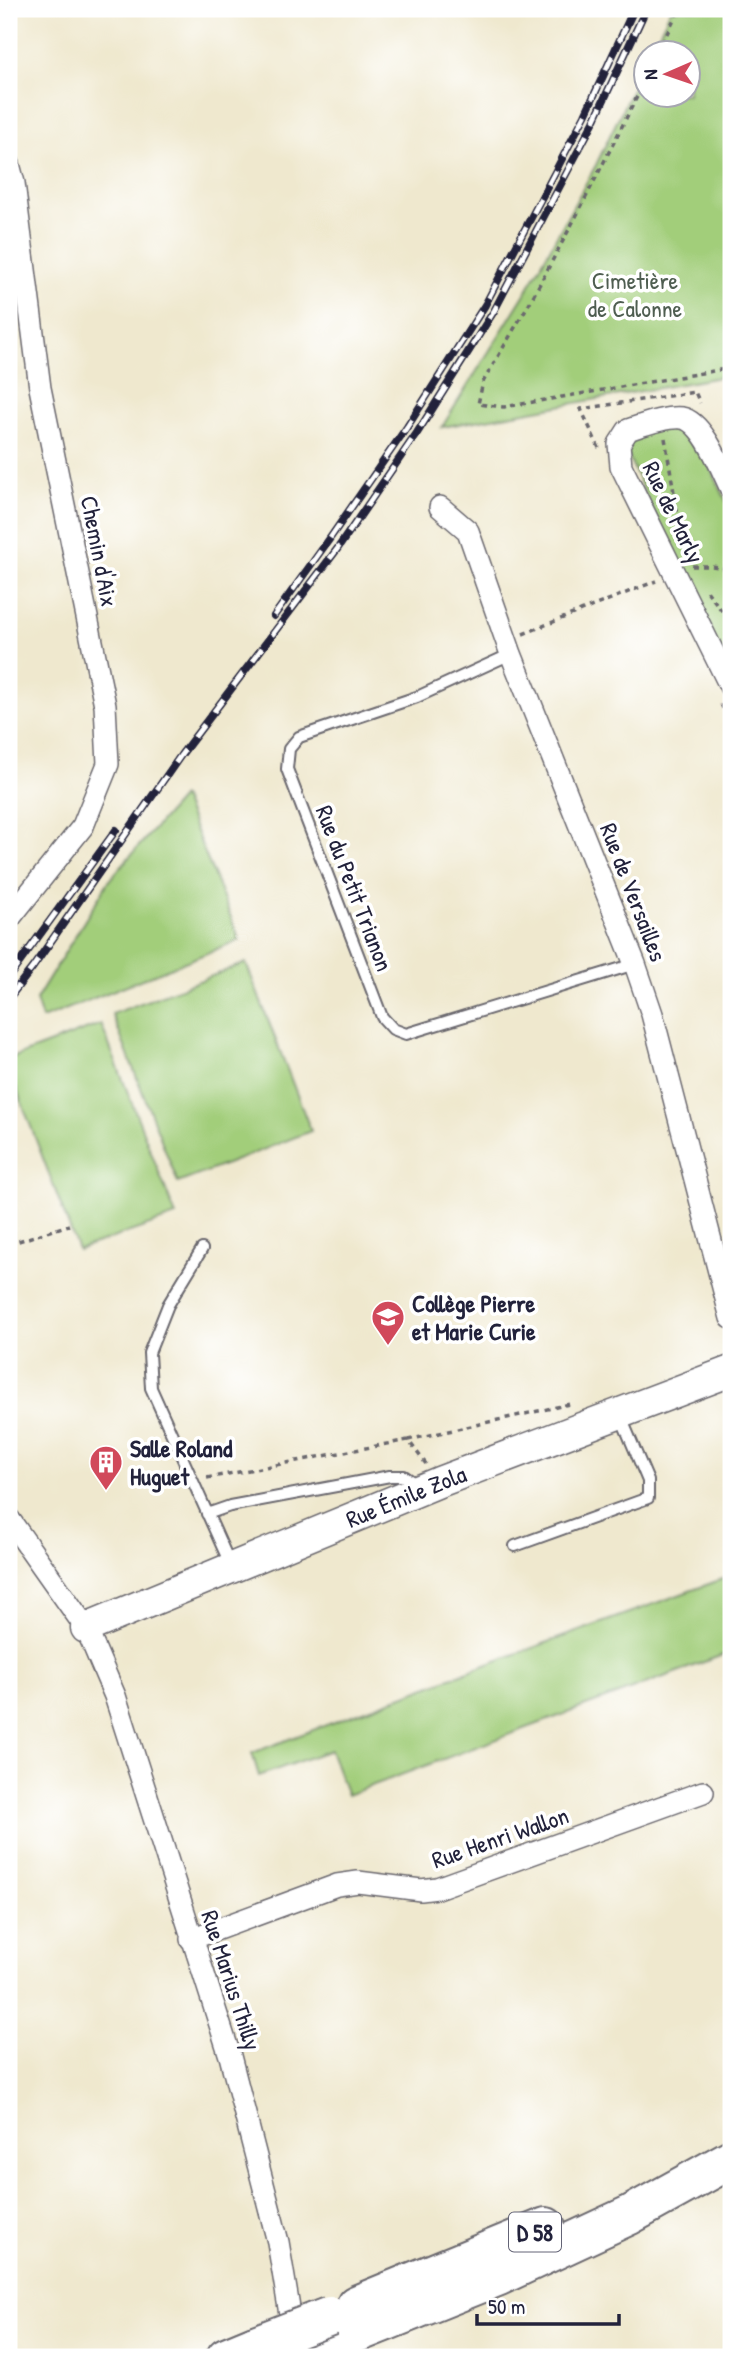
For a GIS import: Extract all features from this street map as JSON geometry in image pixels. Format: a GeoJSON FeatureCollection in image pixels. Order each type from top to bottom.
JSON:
{"type":"FeatureCollection","features":[{"type":"Feature","properties":{"kind":"highway","name":"D 58"},"geometry":{"type":"LineString","coordinates":[[295,2357],[338,2327],[531,2233],[621,2193],[731,2131]]}},
{"type":"Feature","properties":{"kind":"highway","name":"D 58"},"geometry":{"type":"LineString","coordinates":[[241,2351],[338,2327],[499,2276],[630,2215],[731,2159]]}},
{"type":"Feature","properties":{"kind":"street","name":"Chemin d'Aix"},"geometry":{"type":"LineString","coordinates":[[9,164],[14,183],[40,388],[104,705],[108,764],[83,826],[9,919]]}},
{"type":"Feature","properties":{"kind":"street"},"geometry":{"type":"LineString","coordinates":[[663,420],[682,418],[696,424],[731,489]]}},
{"type":"Feature","properties":{"kind":"street","name":"Rue de Marly"},"geometry":{"type":"LineString","coordinates":[[663,420],[628,429],[619,444],[621,466],[686,568],[731,688]]}},
{"type":"Feature","properties":{"kind":"street","name":"Rue de Versailles"},"geometry":{"type":"LineString","coordinates":[[440,507],[468,531],[511,654],[635,964],[652,1014],[731,1318]]}},
{"type":"Feature","properties":{"kind":"street","name":"Rue Émile Zola"},"geometry":{"type":"LineString","coordinates":[[86,1628],[431,1485],[731,1371]]}},
{"type":"Feature","properties":{"kind":"street"},"geometry":{"type":"LineString","coordinates":[[9,1519],[86,1628]]}},
{"type":"Feature","properties":{"kind":"street","name":"Rue Marius Thilly"},"geometry":{"type":"LineString","coordinates":[[86,1628],[115,1696],[230,2056],[275,2231],[295,2357]]}},
{"type":"Feature","properties":{"kind":"street","name":"Rue Henri Wallon"},"geometry":{"type":"LineString","coordinates":[[191,1938],[337,1885],[358,1882],[421,1890],[437,1888],[703,1792]]}},
{"type":"Feature","properties":{"kind":"lane","name":"Rue du Petit Trianon"},"geometry":{"type":"LineString","coordinates":[[511,654],[417,697],[299,737],[289,749],[287,769],[382,1017],[393,1029],[406,1034],[635,964]]}},
{"type":"Feature","properties":{"kind":"lane"},"geometry":{"type":"LineString","coordinates":[[202,1249],[168,1305],[149,1353],[151,1388],[232,1567]]}},
{"type":"Feature","properties":{"kind":"lane"},"geometry":{"type":"LineString","coordinates":[[515,1546],[648,1498],[648,1481],[619,1413]]}},
{"type":"Feature","properties":{"kind":"lane"},"geometry":{"type":"LineString","coordinates":[[207,1514],[230,1506],[390,1476],[404,1476],[431,1485]]}},
{"type":"Feature","properties":{"kind":"path"},"geometry":{"type":"LineString","coordinates":[[665,38],[679,9]]}},
{"type":"Feature","properties":{"kind":"path"},"geometry":{"type":"LineString","coordinates":[[632,107],[579,211],[483,382],[478,404],[504,407],[731,368]]}},
{"type":"Feature","properties":{"kind":"path"},"geometry":{"type":"LineString","coordinates":[[657,388],[683,548]]}},
{"type":"Feature","properties":{"kind":"path"},"geometry":{"type":"LineString","coordinates":[[511,654],[523,634],[686,568],[712,566],[731,569]]}},
{"type":"Feature","properties":{"kind":"path"},"geometry":{"type":"LineString","coordinates":[[701,583],[731,623]]}},
{"type":"Feature","properties":{"kind":"path"},"geometry":{"type":"LineString","coordinates":[[9,1244],[69,1225]]}},
{"type":"Feature","properties":{"kind":"path"},"geometry":{"type":"LineString","coordinates":[[192,1483],[570,1404]]}},
{"type":"Feature","properties":{"kind":"path"},"geometry":{"type":"LineString","coordinates":[[408,1440],[431,1485]]}},
{"type":"Feature","properties":{"kind":"green space","name":"Cimetière de Calonne"},"geometry":{"type":"Polygon","coordinates":[[[671,9],[731,9],[731,375],[442,427],[526,292],[596,165],[632,89],[632,108],[702,108],[702,38],[657,38],[671,9]]]}},
{"type":"Feature","properties":{"kind":"green space"},"geometry":{"type":"Polygon","coordinates":[[[671,422],[694,432],[731,511],[731,678],[626,451],[637,431],[671,422]]]}},
{"type":"Feature","properties":{"kind":"green space"},"geometry":{"type":"Polygon","coordinates":[[[182,797],[240,940],[42,1019],[36,1000],[110,879],[182,797]]]}},
{"type":"Feature","properties":{"kind":"green space"},"geometry":{"type":"Polygon","coordinates":[[[246,963],[311,1131],[178,1183],[112,1014],[246,963]]]}},
{"type":"Feature","properties":{"kind":"green space"},"geometry":{"type":"Polygon","coordinates":[[[101,1024],[176,1216],[78,1250],[9,1069],[9,1059],[101,1024]]]}},
{"type":"Feature","properties":{"kind":"green space"},"geometry":{"type":"Polygon","coordinates":[[[731,1576],[731,1652],[347,1795],[330,1750],[259,1776],[252,1753],[731,1576]]]}},
{"type":"Feature","properties":{"kind":"railway"},"geometry":{"type":"LineString","coordinates":[[274,616],[407,427],[485,305],[585,115],[634,9]]}},
{"type":"Feature","properties":{"kind":"railway"},"geometry":{"type":"LineString","coordinates":[[9,998],[181,755],[338,548],[417,433],[494,311],[594,121],[646,9]]}},
{"type":"Feature","properties":{"kind":"railway"},"geometry":{"type":"LineString","coordinates":[[9,977],[116,830]]}},
{"type":"Feature","properties":{"kind":"place","name":"Collège Pierre et Marie Curie"},"geometry":{"type":"Point","coordinates":[388,1347]}},
{"type":"Feature","properties":{"kind":"place","name":"Salle Roland Huguet"},"geometry":{"type":"Point","coordinates":[106,1492]}}]}
